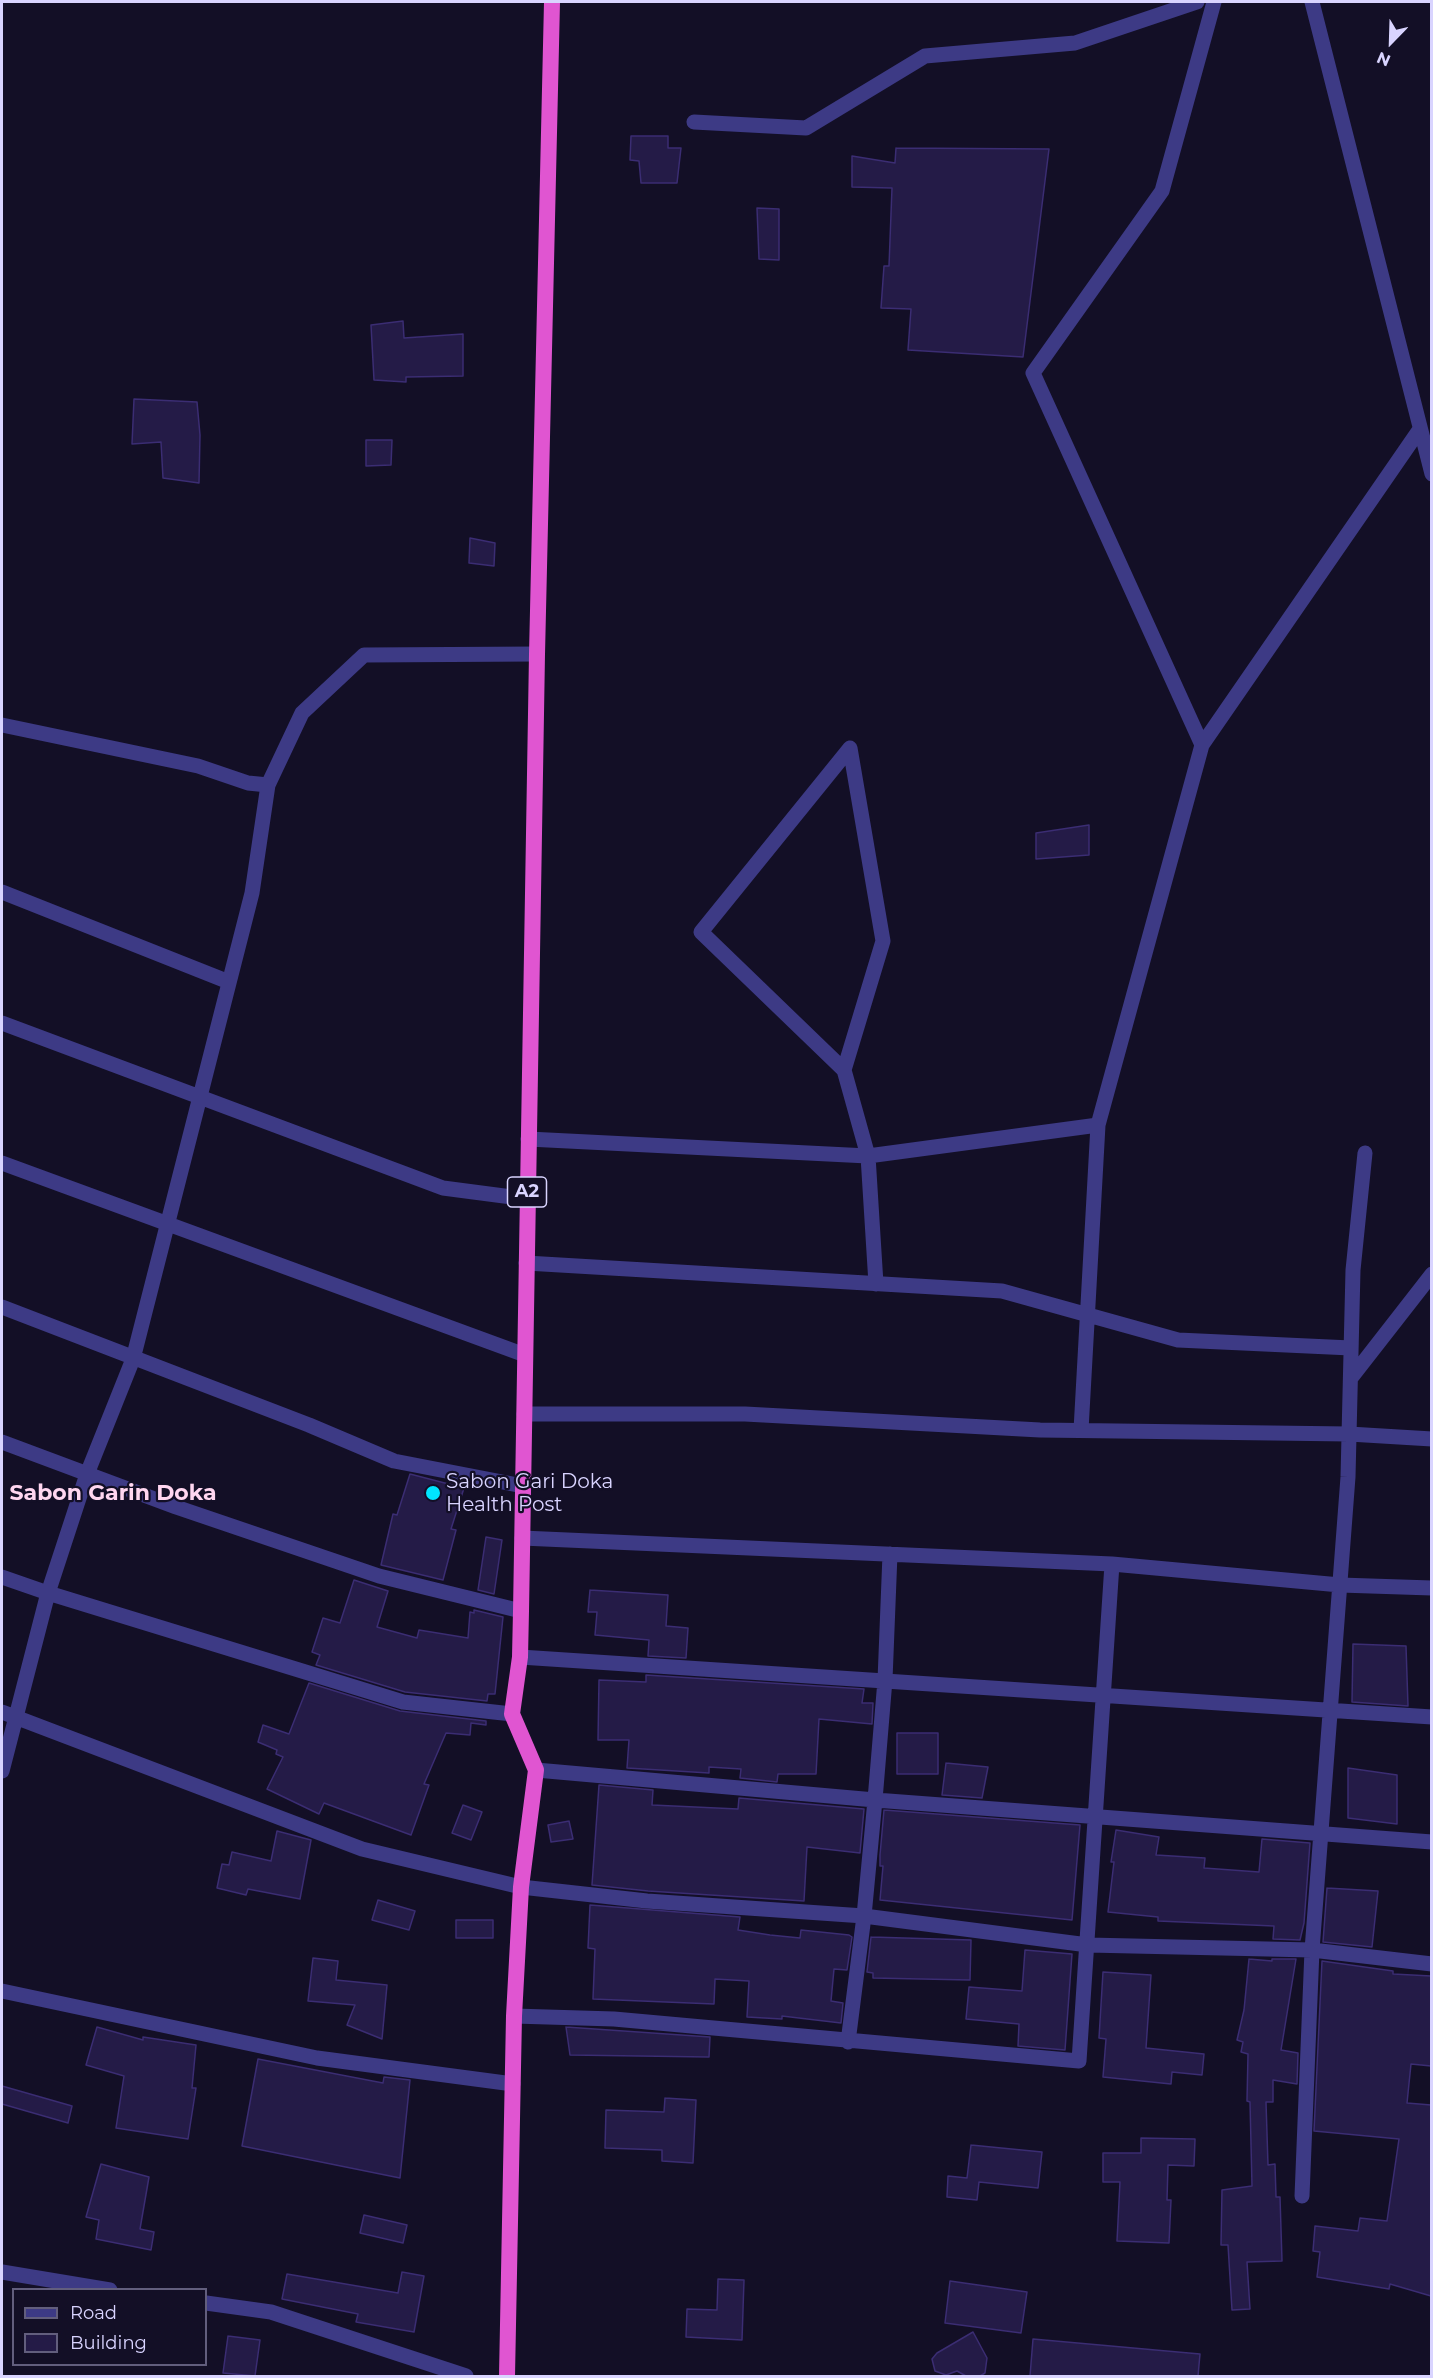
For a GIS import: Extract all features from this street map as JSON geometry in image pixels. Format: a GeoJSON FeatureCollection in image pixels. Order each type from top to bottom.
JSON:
{"type":"FeatureCollection","features":[{"type":"Feature","properties":{"kind":"highway","name":"A2"},"geometry":{"type":"LineString","coordinates":[[512,1714],[520,1657],[537,654],[552,2]]}},
{"type":"Feature","properties":{"kind":"highway"},"geometry":{"type":"LineString","coordinates":[[507,2376],[514,2016],[521,1887],[536,1770],[512,1714]]}},
{"type":"Feature","properties":{"kind":"street"},"geometry":{"type":"LineString","coordinates":[[694,122],[806,128],[925,56],[1075,43],[1197,2]]}},
{"type":"Feature","properties":{"kind":"street"},"geometry":{"type":"LineString","coordinates":[[1202,745],[1033,373],[1162,191],[1214,2]]}},
{"type":"Feature","properties":{"kind":"street"},"geometry":{"type":"LineString","coordinates":[[1312,2],[1431,474]]}},
{"type":"Feature","properties":{"kind":"street"},"geometry":{"type":"LineString","coordinates":[[1081,1430],[1098,1125],[1202,745],[1420,429]]}},
{"type":"Feature","properties":{"kind":"street"},"geometry":{"type":"LineString","coordinates":[[2,1771],[9,1715],[87,1474],[133,1359],[252,893],[268,785],[302,713],[364,655],[537,654]]}},
{"type":"Feature","properties":{"kind":"street"},"geometry":{"type":"LineString","coordinates":[[2,725],[198,766],[248,783],[268,785]]}},
{"type":"Feature","properties":{"kind":"street"},"geometry":{"type":"LineString","coordinates":[[844,1070],[883,941],[850,748],[701,932],[844,1070],[868,1156],[876,1284]]}},
{"type":"Feature","properties":{"kind":"street"},"geometry":{"type":"LineString","coordinates":[[2,892],[229,982]]}},
{"type":"Feature","properties":{"kind":"street"},"geometry":{"type":"LineString","coordinates":[[2,1023],[199,1099],[443,1188],[527,1199]]}},
{"type":"Feature","properties":{"kind":"street"},"geometry":{"type":"LineString","coordinates":[[528,1139],[868,1156],[1098,1125]]}},
{"type":"Feature","properties":{"kind":"street"},"geometry":{"type":"LineString","coordinates":[[1302,2196],[1312,1950],[1323,1834],[1349,1434],[1353,1270],[1365,1153]]}},
{"type":"Feature","properties":{"kind":"street"},"geometry":{"type":"LineString","coordinates":[[2,1163],[525,1355]]}},
{"type":"Feature","properties":{"kind":"street"},"geometry":{"type":"LineString","coordinates":[[526,1263],[1002,1291],[1178,1340],[1351,1348]]}},
{"type":"Feature","properties":{"kind":"street"},"geometry":{"type":"LineString","coordinates":[[1351,1378],[1431,1274]]}},
{"type":"Feature","properties":{"kind":"street"},"geometry":{"type":"LineString","coordinates":[[2,1307],[309,1425],[394,1461],[523,1486]]}},
{"type":"Feature","properties":{"kind":"street"},"geometry":{"type":"LineString","coordinates":[[524,1414],[745,1414],[1081,1430],[1349,1434],[1431,1439]]}},
{"type":"Feature","properties":{"kind":"street"},"geometry":{"type":"LineString","coordinates":[[2,1442],[379,1576],[521,1611]]}},
{"type":"Feature","properties":{"kind":"street"},"geometry":{"type":"LineString","coordinates":[[522,1538],[1112,1564],[1340,1585],[1431,1588]]}},
{"type":"Feature","properties":{"kind":"street"},"geometry":{"type":"LineString","coordinates":[[848,2042],[864,1916],[875,1800],[885,1680],[890,1554]]}},
{"type":"Feature","properties":{"kind":"street"},"geometry":{"type":"LineString","coordinates":[[514,2016],[614,2019],[848,2042],[1079,2061],[1112,1564]]}},
{"type":"Feature","properties":{"kind":"street"},"geometry":{"type":"LineString","coordinates":[[2,1577],[403,1702],[512,1714]]}},
{"type":"Feature","properties":{"kind":"street"},"geometry":{"type":"LineString","coordinates":[[520,1657],[1431,1717]]}},
{"type":"Feature","properties":{"kind":"street"},"geometry":{"type":"LineString","coordinates":[[9,1715],[362,1849],[521,1887],[647,1901],[864,1916],[1088,1945],[1312,1950],[1431,1964]]}},
{"type":"Feature","properties":{"kind":"street"},"geometry":{"type":"LineString","coordinates":[[536,1770],[875,1800],[1431,1842]]}},
{"type":"Feature","properties":{"kind":"street"},"geometry":{"type":"LineString","coordinates":[[2,1991],[316,2058],[513,2084]]}},
{"type":"Feature","properties":{"kind":"street"},"geometry":{"type":"LineString","coordinates":[[2,2272],[104,2288]]}},
{"type":"Feature","properties":{"kind":"street"},"geometry":{"type":"LineString","coordinates":[[207,2303],[271,2312],[466,2376]]}},
{"type":"Feature","properties":{"kind":"building"},"geometry":{"type":"Polygon","coordinates":[[[631,136],[668,136],[668,148],[681,148],[677,183],[641,183],[639,161],[630,160],[631,136]]]}},
{"type":"Feature","properties":{"kind":"building"},"geometry":{"type":"Polygon","coordinates":[[[896,148],[1049,149],[1023,357],[908,350],[911,309],[881,308],[884,266],[889,266],[892,188],[852,187],[852,156],[895,163],[896,148]]]}},
{"type":"Feature","properties":{"kind":"building"},"geometry":{"type":"Polygon","coordinates":[[[757,208],[779,209],[779,260],[759,259],[757,208]]]}},
{"type":"Feature","properties":{"kind":"building"},"geometry":{"type":"Polygon","coordinates":[[[403,321],[404,338],[463,334],[463,376],[406,377],[406,382],[374,380],[371,325],[403,321]]]}},
{"type":"Feature","properties":{"kind":"building"},"geometry":{"type":"Polygon","coordinates":[[[134,399],[197,402],[200,435],[199,483],[163,478],[161,442],[132,444],[134,399]]]}},
{"type":"Feature","properties":{"kind":"building"},"geometry":{"type":"Polygon","coordinates":[[[366,440],[392,440],[391,465],[366,466],[366,440]]]}},
{"type":"Feature","properties":{"kind":"building"},"geometry":{"type":"Polygon","coordinates":[[[470,538],[495,543],[494,566],[469,563],[470,538]]]}},
{"type":"Feature","properties":{"kind":"building"},"geometry":{"type":"Polygon","coordinates":[[[1089,825],[1089,855],[1036,859],[1036,833],[1089,825]]]}},
{"type":"Feature","properties":{"kind":"building"},"geometry":{"type":"Polygon","coordinates":[[[410,1474],[464,1488],[451,1529],[456,1530],[443,1580],[381,1565],[393,1514],[397,1515],[410,1474]]]}},
{"type":"Feature","properties":{"kind":"building"},"geometry":{"type":"Polygon","coordinates":[[[486,1537],[502,1540],[494,1594],[478,1590],[486,1537]]]}},
{"type":"Feature","properties":{"kind":"building"},"geometry":{"type":"Polygon","coordinates":[[[354,1580],[388,1591],[377,1627],[417,1638],[419,1630],[468,1638],[470,1612],[474,1613],[474,1610],[503,1617],[495,1694],[488,1694],[487,1701],[405,1692],[316,1665],[320,1655],[312,1652],[323,1618],[340,1623],[354,1580]]]}},
{"type":"Feature","properties":{"kind":"building"},"geometry":{"type":"Polygon","coordinates":[[[590,1590],[668,1595],[666,1626],[688,1628],[686,1658],[648,1656],[649,1640],[595,1635],[597,1612],[588,1612],[590,1590]]]}},
{"type":"Feature","properties":{"kind":"building"},"geometry":{"type":"Polygon","coordinates":[[[1353,1644],[1406,1646],[1408,1706],[1352,1702],[1353,1644]]]}},
{"type":"Feature","properties":{"kind":"building"},"geometry":{"type":"Polygon","coordinates":[[[646,1675],[864,1689],[862,1703],[873,1703],[872,1724],[819,1719],[816,1774],[778,1774],[777,1782],[740,1778],[741,1769],[709,1767],[709,1773],[627,1768],[629,1740],[598,1740],[599,1680],[646,1682],[646,1675]]]}},
{"type":"Feature","properties":{"kind":"building"},"geometry":{"type":"Polygon","coordinates":[[[309,1683],[400,1711],[486,1721],[486,1725],[471,1723],[470,1735],[446,1733],[424,1784],[429,1785],[411,1835],[324,1803],[319,1814],[267,1789],[283,1757],[276,1754],[277,1750],[258,1742],[263,1725],[289,1734],[309,1683]]]}},
{"type":"Feature","properties":{"kind":"building"},"geometry":{"type":"Polygon","coordinates":[[[897,1733],[938,1733],[938,1774],[897,1774],[897,1733]]]}},
{"type":"Feature","properties":{"kind":"building"},"geometry":{"type":"Polygon","coordinates":[[[946,1763],[988,1767],[982,1798],[942,1795],[946,1763]]]}},
{"type":"Feature","properties":{"kind":"building"},"geometry":{"type":"Polygon","coordinates":[[[1348,1768],[1397,1775],[1397,1824],[1348,1818],[1348,1768]]]}},
{"type":"Feature","properties":{"kind":"building"},"geometry":{"type":"Polygon","coordinates":[[[599,1785],[653,1790],[652,1805],[738,1809],[739,1798],[864,1809],[860,1853],[807,1847],[804,1901],[592,1885],[599,1785]]]}},
{"type":"Feature","properties":{"kind":"building"},"geometry":{"type":"Polygon","coordinates":[[[463,1805],[482,1812],[471,1840],[452,1833],[463,1805]]]}},
{"type":"Feature","properties":{"kind":"building"},"geometry":{"type":"Polygon","coordinates":[[[884,1810],[1080,1825],[1072,1920],[880,1900],[883,1866],[880,1866],[880,1855],[884,1810]]]}},
{"type":"Feature","properties":{"kind":"building"},"geometry":{"type":"Polygon","coordinates":[[[569,1821],[573,1839],[551,1842],[548,1825],[569,1821]]]}},
{"type":"Feature","properties":{"kind":"building"},"geometry":{"type":"Polygon","coordinates":[[[1116,1830],[1159,1837],[1156,1855],[1205,1858],[1204,1868],[1259,1872],[1262,1839],[1310,1843],[1304,1923],[1300,1940],[1273,1939],[1274,1926],[1158,1921],[1158,1917],[1108,1912],[1114,1862],[1111,1862],[1116,1830]]]}},
{"type":"Feature","properties":{"kind":"building"},"geometry":{"type":"Polygon","coordinates":[[[277,1831],[311,1840],[300,1899],[248,1889],[246,1895],[217,1888],[222,1864],[229,1865],[232,1852],[271,1861],[277,1831]]]}},
{"type":"Feature","properties":{"kind":"building"},"geometry":{"type":"Polygon","coordinates":[[[1327,1888],[1378,1891],[1372,1947],[1323,1942],[1327,1888]]]}},
{"type":"Feature","properties":{"kind":"building"},"geometry":{"type":"Polygon","coordinates":[[[378,1900],[415,1911],[409,1930],[372,1920],[378,1900]]]}},
{"type":"Feature","properties":{"kind":"building"},"geometry":{"type":"Polygon","coordinates":[[[590,1905],[740,1917],[738,1930],[770,1935],[800,1938],[801,1930],[849,1935],[852,1937],[847,1970],[834,1969],[831,2001],[843,2003],[841,2023],[782,2016],[782,2019],[747,2017],[749,1981],[715,1979],[714,2004],[593,1999],[595,1949],[588,1948],[590,1905]]]}},
{"type":"Feature","properties":{"kind":"building"},"geometry":{"type":"Polygon","coordinates":[[[456,1920],[493,1920],[493,1938],[456,1938],[456,1920]]]}},
{"type":"Feature","properties":{"kind":"building"},"geometry":{"type":"Polygon","coordinates":[[[871,1937],[971,1940],[970,1980],[873,1978],[873,1973],[867,1972],[871,1937]]]}},
{"type":"Feature","properties":{"kind":"building"},"geometry":{"type":"Polygon","coordinates":[[[1025,1950],[1072,1954],[1065,2050],[1018,2046],[1019,2024],[966,2019],[969,1987],[1022,1991],[1025,1950]]]}},
{"type":"Feature","properties":{"kind":"building"},"geometry":{"type":"Polygon","coordinates":[[[313,1958],[338,1961],[336,1980],[387,1985],[382,2039],[347,2025],[355,2005],[308,2001],[313,1958]]]}},
{"type":"Feature","properties":{"kind":"building"},"geometry":{"type":"Polygon","coordinates":[[[1249,1959],[1272,1961],[1272,1959],[1296,1959],[1281,2050],[1298,2053],[1297,2084],[1273,2080],[1273,2102],[1266,2102],[1268,2165],[1275,2164],[1276,2197],[1280,2197],[1282,2261],[1247,2262],[1250,2309],[1232,2310],[1228,2245],[1221,2245],[1222,2190],[1252,2186],[1250,2102],[1247,2101],[1248,2054],[1241,2052],[1243,2042],[1237,2040],[1244,2010],[1249,1959]]]}},
{"type":"Feature","properties":{"kind":"building"},"geometry":{"type":"Polygon","coordinates":[[[1322,1961],[1393,1971],[1393,1974],[1431,1976],[1431,2066],[1411,2064],[1407,2103],[1431,2105],[1431,2296],[1390,2284],[1389,2289],[1317,2277],[1320,2252],[1313,2251],[1315,2226],[1358,2231],[1360,2218],[1387,2221],[1399,2139],[1314,2131],[1322,1961]]]}},
{"type":"Feature","properties":{"kind":"building"},"geometry":{"type":"Polygon","coordinates":[[[1103,1972],[1151,1975],[1146,2048],[1204,2054],[1202,2075],[1172,2072],[1171,2084],[1103,2077],[1106,2039],[1099,2038],[1103,1972]]]}},
{"type":"Feature","properties":{"kind":"building"},"geometry":{"type":"Polygon","coordinates":[[[97,2027],[143,2040],[143,2037],[196,2045],[192,2088],[196,2088],[188,2139],[116,2128],[124,2076],[86,2065],[97,2027]]]}},
{"type":"Feature","properties":{"kind":"building"},"geometry":{"type":"Polygon","coordinates":[[[566,2027],[710,2037],[709,2057],[570,2055],[566,2027]]]}},
{"type":"Feature","properties":{"kind":"building"},"geometry":{"type":"Polygon","coordinates":[[[258,2059],[383,2083],[384,2077],[410,2080],[400,2178],[242,2146],[258,2059]]]}},
{"type":"Feature","properties":{"kind":"building"},"geometry":{"type":"Polygon","coordinates":[[[2,2086],[72,2106],[68,2123],[2,2104],[2,2086]]]}},
{"type":"Feature","properties":{"kind":"building"},"geometry":{"type":"Polygon","coordinates":[[[665,2098],[696,2100],[693,2163],[662,2161],[662,2150],[605,2148],[606,2110],[664,2112],[665,2098]]]}},
{"type":"Feature","properties":{"kind":"building"},"geometry":{"type":"Polygon","coordinates":[[[1141,2138],[1195,2139],[1194,2166],[1168,2165],[1167,2200],[1171,2200],[1169,2243],[1117,2241],[1120,2182],[1103,2182],[1103,2153],[1141,2153],[1141,2138]]]}},
{"type":"Feature","properties":{"kind":"building"},"geometry":{"type":"Polygon","coordinates":[[[971,2145],[1042,2152],[1038,2188],[979,2182],[977,2200],[947,2197],[948,2176],[967,2178],[971,2145]]]}},
{"type":"Feature","properties":{"kind":"building"},"geometry":{"type":"Polygon","coordinates":[[[101,2164],[149,2177],[140,2229],[154,2232],[151,2250],[96,2239],[99,2220],[86,2217],[101,2164]]]}},
{"type":"Feature","properties":{"kind":"building"},"geometry":{"type":"Polygon","coordinates":[[[364,2215],[407,2225],[403,2243],[360,2233],[364,2215]]]}},
{"type":"Feature","properties":{"kind":"building"},"geometry":{"type":"Polygon","coordinates":[[[402,2272],[424,2276],[414,2332],[356,2322],[358,2314],[282,2299],[287,2274],[398,2293],[402,2272]]]}},
{"type":"Feature","properties":{"kind":"building"},"geometry":{"type":"Polygon","coordinates":[[[718,2279],[744,2280],[742,2340],[686,2337],[687,2309],[717,2310],[718,2279]]]}},
{"type":"Feature","properties":{"kind":"building"},"geometry":{"type":"Polygon","coordinates":[[[950,2281],[1027,2292],[1021,2333],[945,2323],[950,2281]]]}},
{"type":"Feature","properties":{"kind":"building"},"geometry":{"type":"Polygon","coordinates":[[[973,2332],[987,2358],[985,2373],[980,2376],[966,2376],[957,2371],[946,2375],[935,2371],[932,2359],[937,2353],[973,2332]]]}},
{"type":"Feature","properties":{"kind":"building"},"geometry":{"type":"Polygon","coordinates":[[[228,2336],[260,2340],[255,2376],[223,2373],[228,2336]]]}},
{"type":"Feature","properties":{"kind":"building"},"geometry":{"type":"Polygon","coordinates":[[[1033,2339],[1200,2354],[1198,2376],[1030,2376],[1033,2339]]]}},
{"type":"Feature","properties":{"kind":"place","name":"Sabon Gari Doka Health Post"},"geometry":{"type":"Point","coordinates":[433,1493]}},
{"type":"Feature","properties":{"kind":"district","name":"Sabon Garin Doka"},"geometry":{"type":"Point","coordinates":[113,1494]}}]}
